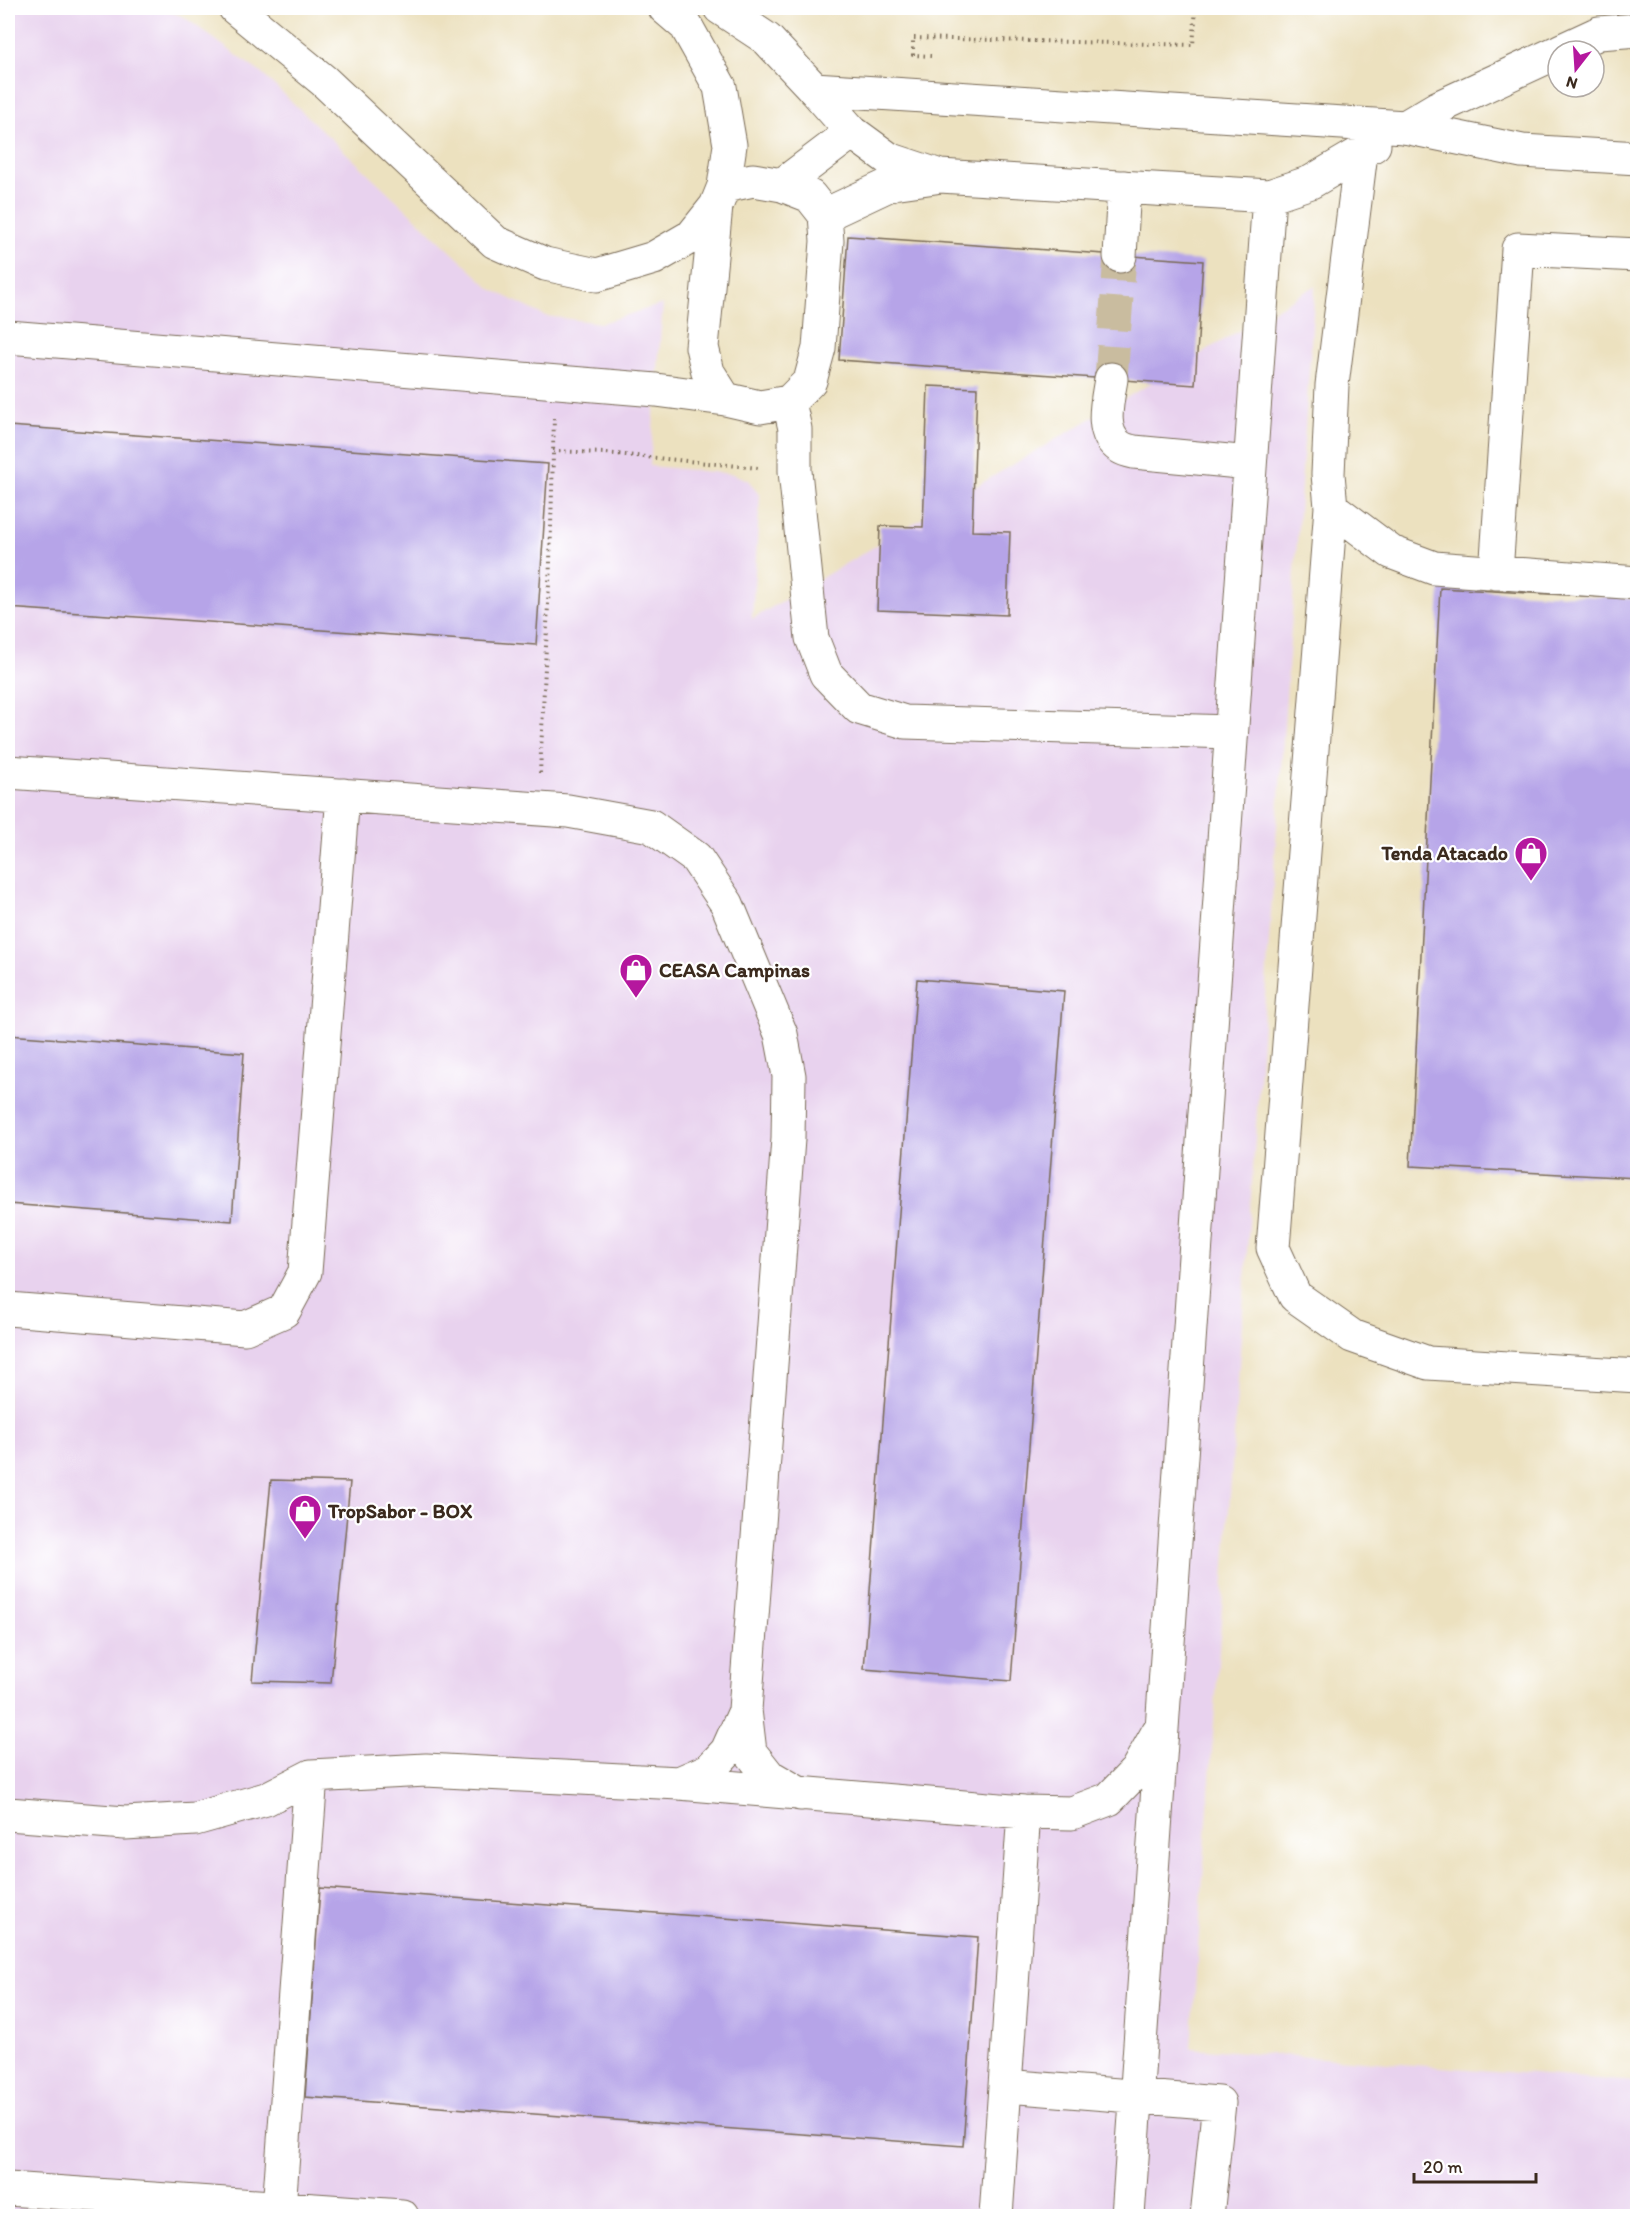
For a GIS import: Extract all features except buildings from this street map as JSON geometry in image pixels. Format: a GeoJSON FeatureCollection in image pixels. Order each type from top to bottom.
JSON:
{"type":"FeatureCollection","features":[{"type":"Feature","properties":{"kind":"main road"},"geometry":{"type":"LineString","coordinates":[[8,337],[656,390],[725,399],[760,407],[789,402],[810,381],[819,348],[827,241],[825,215],[810,196],[782,185],[753,180],[720,196],[692,236],[654,258],[597,275],[545,264],[495,242],[324,81],[235,8]]}},
{"type":"Feature","properties":{"kind":"main road"},"geometry":{"type":"LineString","coordinates":[[665,8],[686,27],[720,87],[730,145],[720,196],[702,346],[708,372],[725,399]]}},
{"type":"Feature","properties":{"kind":"main road"},"geometry":{"type":"LineString","coordinates":[[720,8],[767,39],[852,132],[889,159],[940,176]]}},
{"type":"Feature","properties":{"kind":"main road"},"geometry":{"type":"LineString","coordinates":[[1586,39],[1599,33],[1638,30]]}},
{"type":"Feature","properties":{"kind":"main road"},"geometry":{"type":"LineString","coordinates":[[825,215],[892,183],[940,176],[1269,196],[1311,182],[1437,108],[1546,57]]}},
{"type":"Feature","properties":{"kind":"main road"},"geometry":{"type":"LineString","coordinates":[[814,89],[1405,127],[1522,151],[1638,158]]}},
{"type":"Feature","properties":{"kind":"main road"},"geometry":{"type":"LineString","coordinates":[[782,185],[852,132]]}},
{"type":"Feature","properties":{"kind":"main road"},"geometry":{"type":"LineString","coordinates":[[1361,153],[1332,385],[1328,474],[1331,507],[1273,1248],[1295,1296],[1352,1336],[1428,1364],[1638,1376]]}},
{"type":"Feature","properties":{"kind":"main road"},"geometry":{"type":"LineString","coordinates":[[1120,256],[1124,187]]}},
{"type":"Feature","properties":{"kind":"main road"},"geometry":{"type":"LineString","coordinates":[[1128,2217],[1269,196]]}},
{"type":"Feature","properties":{"kind":"main road"},"geometry":{"type":"LineString","coordinates":[[1496,573],[1518,249],[1638,255]]}},
{"type":"Feature","properties":{"kind":"main road"},"geometry":{"type":"LineString","coordinates":[[1111,379],[1106,419],[1109,435],[1119,447],[1134,452],[1250,463]]}},
{"type":"Feature","properties":{"kind":"main road"},"geometry":{"type":"LineString","coordinates":[[789,402],[795,429],[795,471],[812,638],[826,674],[859,708],[905,722],[1231,732]]}},
{"type":"Feature","properties":{"kind":"main road"},"geometry":{"type":"LineString","coordinates":[[1331,507],[1391,552],[1434,568],[1638,583]]}},
{"type":"Feature","properties":{"kind":"main road"},"geometry":{"type":"LineString","coordinates":[[8,772],[568,811],[651,826],[696,858],[727,904],[781,1034],[789,1076],[787,1151],[745,1710],[750,1752],[769,1776],[800,1794]]}},
{"type":"Feature","properties":{"kind":"main road"},"geometry":{"type":"LineString","coordinates":[[8,1309],[245,1328],[284,1311],[305,1272],[343,795]]}},
{"type":"Feature","properties":{"kind":"main road"},"geometry":{"type":"LineString","coordinates":[[679,1783],[709,1770],[727,1751],[745,1710]]}},
{"type":"Feature","properties":{"kind":"main road"},"geometry":{"type":"LineString","coordinates":[[8,1814],[125,1823],[195,1819],[266,1799],[311,1776],[426,1770],[679,1783],[1024,1812],[1072,1813],[1109,1799],[1136,1772],[1162,1724]]}},
{"type":"Feature","properties":{"kind":"main road"},"geometry":{"type":"LineString","coordinates":[[279,2208],[311,1776]]}},
{"type":"Feature","properties":{"kind":"main road"},"geometry":{"type":"LineString","coordinates":[[996,2217],[1024,1812]]}},
{"type":"Feature","properties":{"kind":"main road"},"geometry":{"type":"LineString","coordinates":[[1005,2086],[1218,2103],[1207,2217]]}},
{"type":"Feature","properties":{"kind":"main road"},"geometry":{"type":"LineString","coordinates":[[8,2189],[402,2217]]}},
{"type":"Feature","properties":{"kind":"path"},"geometry":{"type":"LineString","coordinates":[[936,56],[913,54],[913,38],[1193,45],[1196,8]]}},
{"type":"Feature","properties":{"kind":"path"},"geometry":{"type":"LineString","coordinates":[[540,777],[550,562],[555,381]]}},
{"type":"Feature","properties":{"kind":"path"},"geometry":{"type":"LineString","coordinates":[[553,451],[605,453],[795,471]]}},
{"type":"Feature","properties":{"kind":"shaded area","name":"CEASA Campinas"},"geometry":{"type":"Polygon","coordinates":[[[8,8],[160,8],[184,17],[261,73],[491,289],[545,316],[601,323],[663,304],[650,466],[733,474],[748,480],[760,496],[752,619],[1315,286],[1191,2048],[1637,2082],[1637,2216],[8,2216],[8,8]]]}},
{"type":"Feature","properties":{"kind":"tunnel"},"geometry":{"type":"LineString","coordinates":[[1111,379],[1120,256]]}},
{"type":"Feature","properties":{"kind":"place","name":"Tenda Atacado"},"geometry":{"type":"Point","coordinates":[1531,882]}},
{"type":"Feature","properties":{"kind":"place","name":"CEASA Campinas"},"geometry":{"type":"Point","coordinates":[636,999]}},
{"type":"Feature","properties":{"kind":"place","name":"TropSabor - BOX"},"geometry":{"type":"Point","coordinates":[305,1540]}}]}
